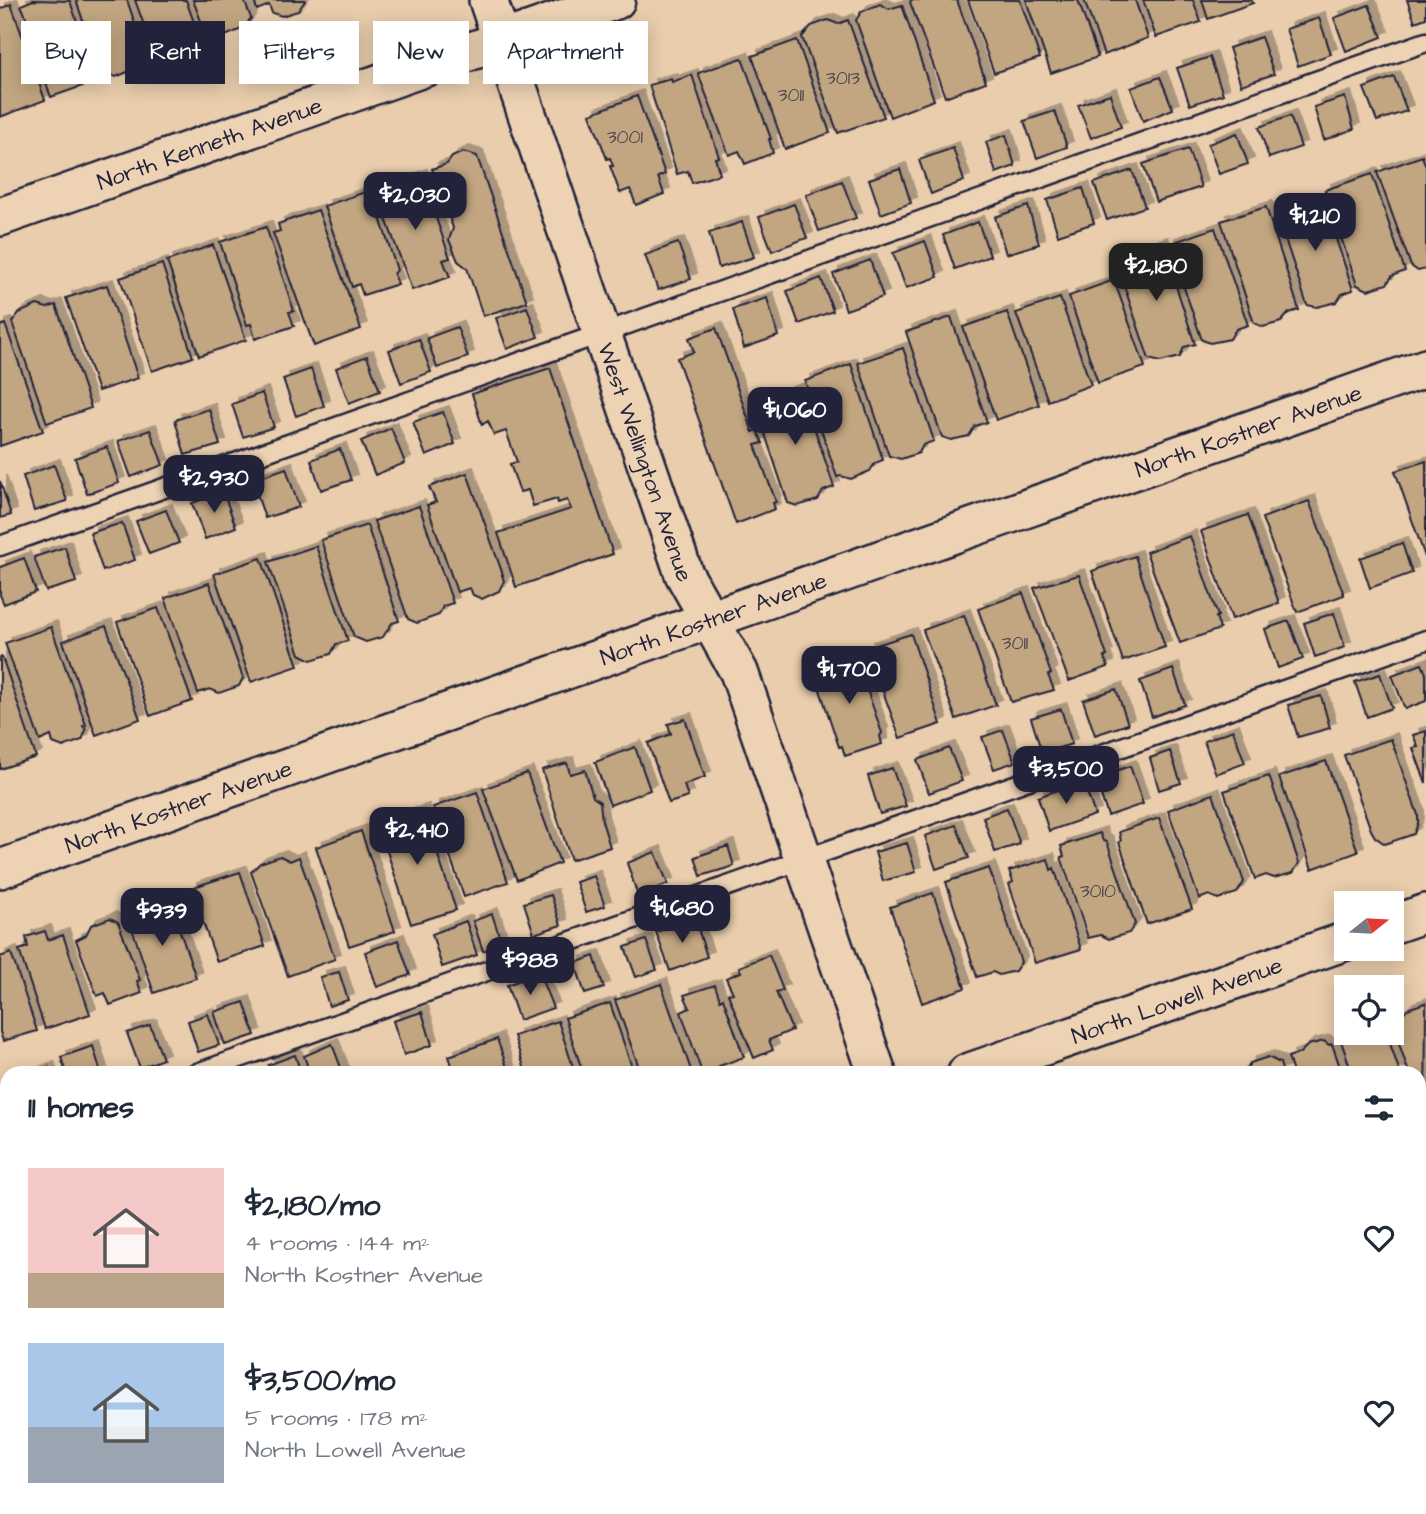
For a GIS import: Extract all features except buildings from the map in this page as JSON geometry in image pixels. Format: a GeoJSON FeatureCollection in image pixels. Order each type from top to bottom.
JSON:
{"type":"FeatureCollection","features":[{"type":"Feature","properties":{"kind":"street","name":"West Wellington Avenue"},"geometry":{"type":"LineString","coordinates":[[488,0],[495,21]]}},
{"type":"Feature","properties":{"kind":"street","name":"North Kenneth Avenue"},"geometry":{"type":"LineString","coordinates":[[556,21],[616,0]]}},
{"type":"Feature","properties":{"kind":"street","name":"North Kenneth Avenue"},"geometry":{"type":"LineString","coordinates":[[0,217],[483,47]]}},
{"type":"Feature","properties":{"kind":"street","name":"West Wellington Avenue"},"geometry":{"type":"LineString","coordinates":[[517,84],[684,574],[739,672],[875,1066]]}},
{"type":"Feature","properties":{"kind":"street","name":"North Kostner Avenue"},"geometry":{"type":"LineString","coordinates":[[0,869],[1426,368]]}},
{"type":"Feature","properties":{"kind":"street"},"geometry":{"type":"LineString","coordinates":[[1404,921],[1426,913]]}},
{"type":"Feature","properties":{"kind":"street","name":"North Lowell Avenue"},"geometry":{"type":"LineString","coordinates":[[987,1066],[1334,945]]}},
{"type":"Feature","properties":{"kind":"lane"},"geometry":{"type":"LineString","coordinates":[[0,546],[1426,42]]}},
{"type":"Feature","properties":{"kind":"lane"},"geometry":{"type":"LineString","coordinates":[[217,1066],[1426,640]]}}]}
